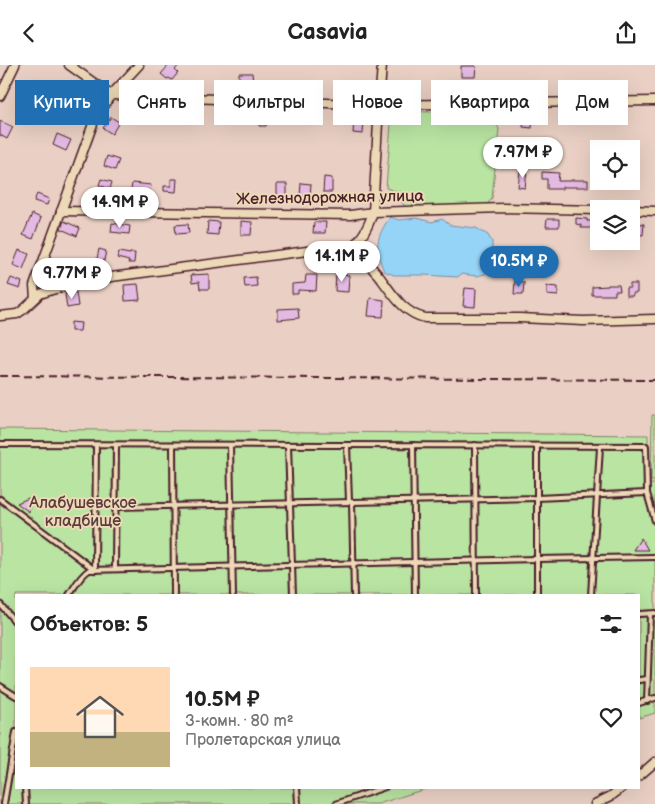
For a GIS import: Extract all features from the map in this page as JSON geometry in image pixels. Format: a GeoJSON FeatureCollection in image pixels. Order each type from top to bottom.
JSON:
{"type":"FeatureCollection","features":[{"type":"Feature","properties":{"kind":"street"},"geometry":{"type":"LineString","coordinates":[[0,96],[14,65]]}},
{"type":"Feature","properties":{"kind":"street"},"geometry":{"type":"LineString","coordinates":[[69,65],[111,95],[333,103]]}},
{"type":"Feature","properties":{"kind":"street"},"geometry":{"type":"LineString","coordinates":[[35,298],[34,286],[94,121],[111,95],[139,65]]}},
{"type":"Feature","properties":{"kind":"street"},"geometry":{"type":"LineString","coordinates":[[381,80],[382,65]]}},
{"type":"Feature","properties":{"kind":"street"},"geometry":{"type":"LineString","coordinates":[[421,104],[655,101]]}},
{"type":"Feature","properties":{"kind":"street"},"geometry":{"type":"LineString","coordinates":[[0,316],[17,314],[40,294],[54,289],[111,277],[352,246],[359,241],[366,230],[373,212],[378,125]]}},
{"type":"Feature","properties":{"kind":"street","name":"Железнодорожная улица"},"geometry":{"type":"LineString","coordinates":[[61,211],[350,215],[373,212],[502,208],[590,210]]}},
{"type":"Feature","properties":{"kind":"street"},"geometry":{"type":"LineString","coordinates":[[640,211],[655,211]]}},
{"type":"Feature","properties":{"kind":"street"},"geometry":{"type":"LineString","coordinates":[[352,246],[378,275],[399,303],[416,316],[425,318],[520,318],[583,321],[655,319],[655,314]]}},
{"type":"Feature","properties":{"kind":"street"},"geometry":{"type":"LineString","coordinates":[[640,775],[655,762]]}},
{"type":"Feature","properties":{"kind":"street"},"geometry":{"type":"LineString","coordinates":[[594,804],[620,789]]}},
{"type":"Feature","properties":{"kind":"lane"},"geometry":{"type":"LineString","coordinates":[[0,445],[646,446],[647,493],[655,521]]}},
{"type":"Feature","properties":{"kind":"lane"},"geometry":{"type":"LineString","coordinates":[[95,570],[96,445]]}},
{"type":"Feature","properties":{"kind":"lane"},"geometry":{"type":"LineString","coordinates":[[115,569],[116,445]]}},
{"type":"Feature","properties":{"kind":"lane"},"geometry":{"type":"LineString","coordinates":[[173,445],[174,594]]}},
{"type":"Feature","properties":{"kind":"lane"},"geometry":{"type":"LineString","coordinates":[[230,445],[233,594]]}},
{"type":"Feature","properties":{"kind":"lane"},"geometry":{"type":"LineString","coordinates":[[288,445],[293,594]]}},
{"type":"Feature","properties":{"kind":"lane"},"geometry":{"type":"LineString","coordinates":[[347,445],[354,594]]}},
{"type":"Feature","properties":{"kind":"lane"},"geometry":{"type":"LineString","coordinates":[[413,445],[415,594]]}},
{"type":"Feature","properties":{"kind":"lane"},"geometry":{"type":"LineString","coordinates":[[475,445],[476,594]]}},
{"type":"Feature","properties":{"kind":"lane"},"geometry":{"type":"LineString","coordinates":[[537,446],[537,594]]}},
{"type":"Feature","properties":{"kind":"lane"},"geometry":{"type":"LineString","coordinates":[[591,594],[600,447]]}},
{"type":"Feature","properties":{"kind":"lane"},"geometry":{"type":"LineString","coordinates":[[116,507],[537,498],[647,493]]}},
{"type":"Feature","properties":{"kind":"lane"},"geometry":{"type":"LineString","coordinates":[[0,499],[95,570]]}},
{"type":"Feature","properties":{"kind":"lane"},"geometry":{"type":"LineString","coordinates":[[70,594],[84,573],[89,570],[655,557]]}},
{"type":"Feature","properties":{"kind":"lane"},"geometry":{"type":"LineString","coordinates":[[0,604],[15,622]]}},
{"type":"Feature","properties":{"kind":"lane"},"geometry":{"type":"LineString","coordinates":[[640,614],[655,613]]}},
{"type":"Feature","properties":{"kind":"lane"},"geometry":{"type":"LineString","coordinates":[[647,701],[650,614]]}},
{"type":"Feature","properties":{"kind":"lane"},"geometry":{"type":"LineString","coordinates":[[640,679],[647,679]]}},
{"type":"Feature","properties":{"kind":"lane"},"geometry":{"type":"LineString","coordinates":[[0,685],[15,695]]}},
{"type":"Feature","properties":{"kind":"lane"},"geometry":{"type":"LineString","coordinates":[[640,703],[655,698]]}},
{"type":"Feature","properties":{"kind":"lane"},"geometry":{"type":"LineString","coordinates":[[4,804],[15,738]]}},
{"type":"Feature","properties":{"kind":"lane"},"geometry":{"type":"LineString","coordinates":[[25,789],[26,804]]}},
{"type":"Feature","properties":{"kind":"lane"},"geometry":{"type":"LineString","coordinates":[[297,789],[298,804]]}},
{"type":"Feature","properties":{"kind":"lane"},"geometry":{"type":"LineString","coordinates":[[336,804],[379,789]]}},
{"type":"Feature","properties":{"kind":"green space"},"geometry":{"type":"Polygon","coordinates":[[[421,112],[431,112],[431,125],[497,125],[499,129],[492,198],[484,209],[406,207],[402,203],[401,193],[386,188],[391,125],[421,125],[421,112]]]}},
{"type":"Feature","properties":{"kind":"green space"},"geometry":{"type":"Polygon","coordinates":[[[652,415],[655,415],[655,481],[651,481],[652,415]]]}},
{"type":"Feature","properties":{"kind":"green space","name":"Алабушевское кладбище"},"geometry":{"type":"Polygon","coordinates":[[[0,429],[648,435],[648,484],[655,484],[655,713],[640,718],[640,594],[15,594],[15,789],[425,789],[378,804],[0,804],[0,429]]]}},
{"type":"Feature","properties":{"kind":"water"},"geometry":{"type":"Polygon","coordinates":[[[390,217],[399,220],[416,218],[432,222],[442,219],[450,225],[476,228],[488,235],[492,242],[491,266],[485,274],[477,276],[461,274],[458,277],[394,275],[384,271],[379,256],[378,243],[379,237],[390,217]]]}},
{"type":"Feature","properties":{"kind":"building"},"geometry":{"type":"Polygon","coordinates":[[[169,65],[179,65],[175,70],[178,73],[172,80],[167,79],[161,74],[169,65]]]}},
{"type":"Feature","properties":{"kind":"building"},"geometry":{"type":"Polygon","coordinates":[[[461,66],[476,66],[475,77],[461,77],[461,66]]]}},
{"type":"Feature","properties":{"kind":"building"},"geometry":{"type":"Polygon","coordinates":[[[239,73],[252,73],[253,80],[239,80],[239,73]]]}},
{"type":"Feature","properties":{"kind":"building"},"geometry":{"type":"Polygon","coordinates":[[[111,117],[119,122],[112,134],[103,128],[105,125],[109,125],[111,117]]]}},
{"type":"Feature","properties":{"kind":"building"},"geometry":{"type":"Polygon","coordinates":[[[0,121],[13,127],[7,139],[0,135],[0,121]]]}},
{"type":"Feature","properties":{"kind":"building"},"geometry":{"type":"Polygon","coordinates":[[[354,125],[364,125],[363,134],[353,133],[354,125]]]}},
{"type":"Feature","properties":{"kind":"building"},"geometry":{"type":"Polygon","coordinates":[[[523,125],[532,125],[532,128],[523,127],[523,125]]]}},
{"type":"Feature","properties":{"kind":"building"},"geometry":{"type":"Polygon","coordinates":[[[57,134],[71,140],[66,151],[53,145],[57,134]]]}},
{"type":"Feature","properties":{"kind":"building"},"geometry":{"type":"Polygon","coordinates":[[[107,156],[119,160],[115,170],[104,166],[107,156]]]}},
{"type":"Feature","properties":{"kind":"building"},"geometry":{"type":"Polygon","coordinates":[[[520,171],[527,171],[525,188],[518,187],[520,171]]]}},
{"type":"Feature","properties":{"kind":"building"},"geometry":{"type":"Polygon","coordinates":[[[542,172],[559,173],[558,181],[588,180],[588,187],[547,189],[547,179],[542,179],[542,172]]]}},
{"type":"Feature","properties":{"kind":"building"},"geometry":{"type":"Polygon","coordinates":[[[324,177],[332,178],[332,192],[323,192],[324,177]]]}},
{"type":"Feature","properties":{"kind":"building"},"geometry":{"type":"Polygon","coordinates":[[[101,179],[112,182],[110,189],[99,185],[101,179]]]}},
{"type":"Feature","properties":{"kind":"building"},"geometry":{"type":"Polygon","coordinates":[[[171,179],[177,179],[176,192],[164,191],[164,186],[171,186],[171,179]]]}},
{"type":"Feature","properties":{"kind":"building"},"geometry":{"type":"Polygon","coordinates":[[[132,183],[151,185],[150,192],[131,190],[132,183]]]}},
{"type":"Feature","properties":{"kind":"building"},"geometry":{"type":"Polygon","coordinates":[[[301,183],[311,184],[310,196],[300,196],[301,183]]]}},
{"type":"Feature","properties":{"kind":"building"},"geometry":{"type":"Polygon","coordinates":[[[277,184],[287,184],[287,196],[277,196],[277,184]]]}},
{"type":"Feature","properties":{"kind":"building"},"geometry":{"type":"Polygon","coordinates":[[[37,194],[49,199],[47,205],[34,201],[37,194]]]}},
{"type":"Feature","properties":{"kind":"building"},"geometry":{"type":"Polygon","coordinates":[[[32,214],[41,218],[33,239],[23,235],[32,214]]]}},
{"type":"Feature","properties":{"kind":"building"},"geometry":{"type":"Polygon","coordinates":[[[576,218],[587,219],[587,221],[590,221],[590,228],[581,228],[581,225],[576,224],[576,218]]]}},
{"type":"Feature","properties":{"kind":"building"},"geometry":{"type":"Polygon","coordinates":[[[547,219],[559,219],[559,227],[546,227],[547,219]]]}},
{"type":"Feature","properties":{"kind":"building"},"geometry":{"type":"Polygon","coordinates":[[[64,221],[80,228],[77,236],[61,229],[64,221]]]}},
{"type":"Feature","properties":{"kind":"building"},"geometry":{"type":"Polygon","coordinates":[[[208,221],[219,222],[218,235],[207,234],[208,221]]]}},
{"type":"Feature","properties":{"kind":"building"},"geometry":{"type":"Polygon","coordinates":[[[241,221],[252,222],[251,235],[241,235],[241,221]]]}},
{"type":"Feature","properties":{"kind":"building"},"geometry":{"type":"Polygon","coordinates":[[[314,222],[326,222],[325,233],[313,233],[314,222]]]}},
{"type":"Feature","properties":{"kind":"building"},"geometry":{"type":"Polygon","coordinates":[[[112,223],[130,226],[129,234],[111,232],[112,223]]]}},
{"type":"Feature","properties":{"kind":"building"},"geometry":{"type":"Polygon","coordinates":[[[188,224],[189,233],[176,234],[175,225],[188,224]]]}},
{"type":"Feature","properties":{"kind":"building"},"geometry":{"type":"Polygon","coordinates":[[[640,224],[644,224],[643,235],[640,235],[640,224]]]}},
{"type":"Feature","properties":{"kind":"building"},"geometry":{"type":"Polygon","coordinates":[[[99,249],[106,251],[102,270],[95,269],[99,249]]]}},
{"type":"Feature","properties":{"kind":"building"},"geometry":{"type":"Polygon","coordinates":[[[19,250],[29,254],[23,269],[13,265],[19,250]]]}},
{"type":"Feature","properties":{"kind":"building"},"geometry":{"type":"Polygon","coordinates":[[[119,252],[135,253],[134,263],[128,263],[129,261],[117,258],[119,252]]]}},
{"type":"Feature","properties":{"kind":"building"},"geometry":{"type":"Polygon","coordinates":[[[58,259],[68,259],[68,269],[58,269],[58,259]]]}},
{"type":"Feature","properties":{"kind":"building"},"geometry":{"type":"Polygon","coordinates":[[[336,273],[349,275],[348,292],[335,291],[336,273]]]}},
{"type":"Feature","properties":{"kind":"building"},"geometry":{"type":"Polygon","coordinates":[[[209,274],[209,289],[200,289],[199,282],[192,283],[191,275],[209,274]]]}},
{"type":"Feature","properties":{"kind":"building"},"geometry":{"type":"Polygon","coordinates":[[[306,275],[317,275],[316,291],[298,290],[298,294],[292,294],[292,284],[305,283],[306,275]]]}},
{"type":"Feature","properties":{"kind":"building"},"geometry":{"type":"Polygon","coordinates":[[[256,277],[257,286],[245,287],[244,278],[256,277]]]}},
{"type":"Feature","properties":{"kind":"building"},"geometry":{"type":"Polygon","coordinates":[[[11,278],[22,282],[20,289],[8,285],[11,278]]]}},
{"type":"Feature","properties":{"kind":"building"},"geometry":{"type":"Polygon","coordinates":[[[515,281],[524,282],[523,294],[514,294],[515,281]]]}},
{"type":"Feature","properties":{"kind":"building"},"geometry":{"type":"Polygon","coordinates":[[[138,284],[140,300],[125,301],[124,285],[138,284]]]}},
{"type":"Feature","properties":{"kind":"building"},"geometry":{"type":"Polygon","coordinates":[[[630,284],[637,284],[637,293],[633,293],[633,296],[626,296],[626,288],[630,288],[630,284]]]}},
{"type":"Feature","properties":{"kind":"building"},"geometry":{"type":"Polygon","coordinates":[[[619,285],[620,291],[615,291],[615,295],[592,295],[592,287],[619,285]]]}},
{"type":"Feature","properties":{"kind":"building"},"geometry":{"type":"Polygon","coordinates":[[[547,286],[558,287],[558,296],[547,295],[547,286]]]}},
{"type":"Feature","properties":{"kind":"building"},"geometry":{"type":"Polygon","coordinates":[[[465,288],[476,289],[475,307],[463,306],[465,288]]]}},
{"type":"Feature","properties":{"kind":"building"},"geometry":{"type":"Polygon","coordinates":[[[76,292],[78,306],[67,308],[65,294],[76,292]]]}},
{"type":"Feature","properties":{"kind":"building"},"geometry":{"type":"Polygon","coordinates":[[[370,298],[384,300],[383,317],[368,316],[370,298]]]}},
{"type":"Feature","properties":{"kind":"building"},"geometry":{"type":"Polygon","coordinates":[[[298,308],[299,318],[278,320],[278,309],[298,308]]]}},
{"type":"Feature","properties":{"kind":"building"},"geometry":{"type":"Polygon","coordinates":[[[71,322],[81,323],[80,331],[71,331],[71,322]]]}},
{"type":"Feature","properties":{"kind":"building"},"geometry":{"type":"Polygon","coordinates":[[[31,497],[29,512],[17,503],[31,497]]]}},
{"type":"Feature","properties":{"kind":"building"},"geometry":{"type":"Polygon","coordinates":[[[641,538],[648,550],[633,550],[641,538]]]}},
{"type":"Feature","properties":{"kind":"railway"},"geometry":{"type":"LineString","coordinates":[[0,376],[655,380]]}}]}
